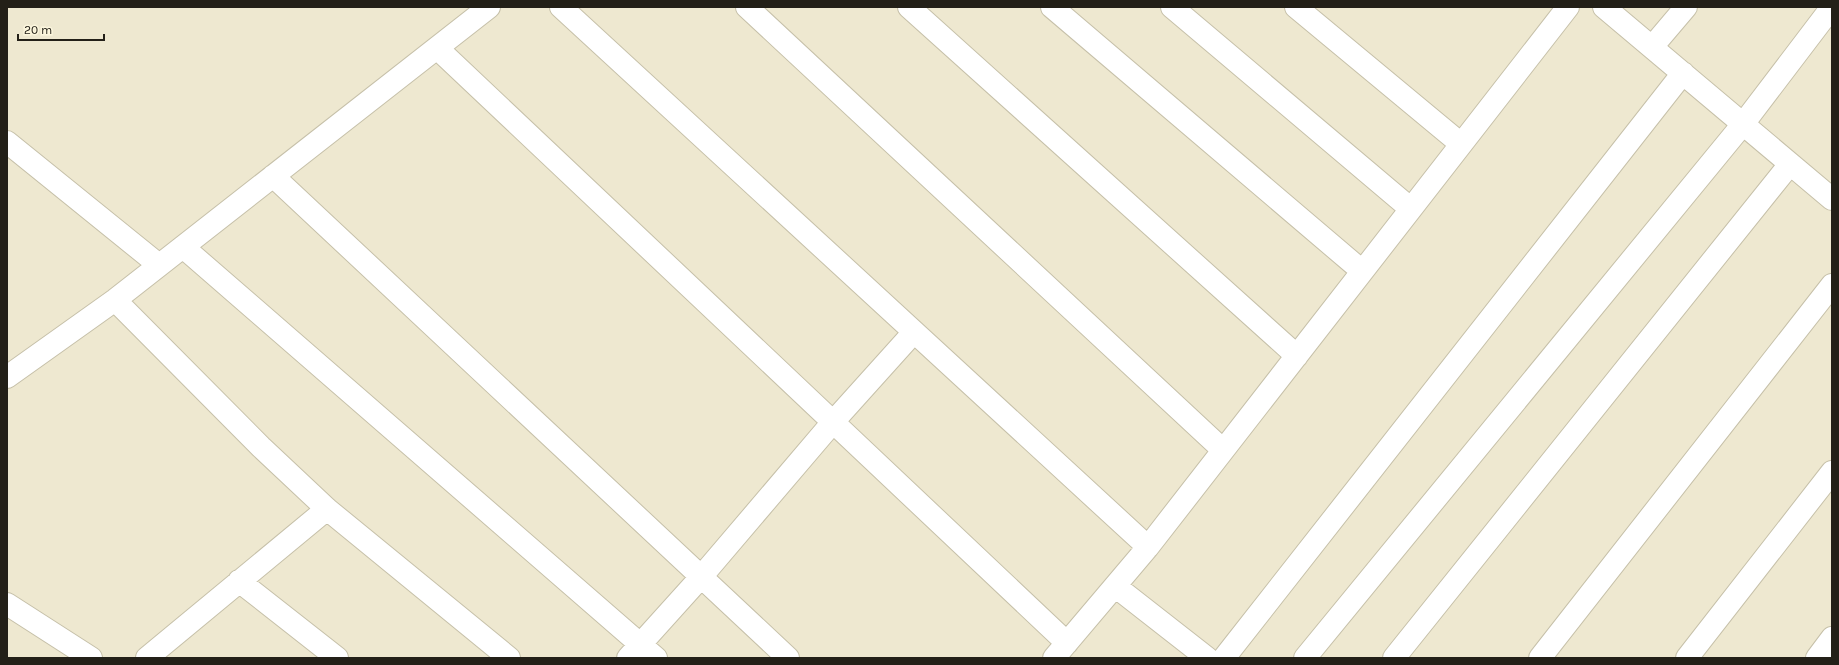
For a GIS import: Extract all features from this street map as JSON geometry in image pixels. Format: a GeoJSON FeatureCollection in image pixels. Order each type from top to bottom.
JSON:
{"type":"FeatureCollection","features":[{"type":"Feature","properties":{"kind":"street"},"geometry":{"type":"LineString","coordinates":[[7,377],[115,300],[489,7]]}},
{"type":"Feature","properties":{"kind":"street"},"geometry":{"type":"LineString","coordinates":[[560,7],[1148,547]]}},
{"type":"Feature","properties":{"kind":"street"},"geometry":{"type":"LineString","coordinates":[[746,7],[1223,450]]}},
{"type":"Feature","properties":{"kind":"street"},"geometry":{"type":"LineString","coordinates":[[908,7],[1297,356]]}},
{"type":"Feature","properties":{"kind":"street"},"geometry":{"type":"LineString","coordinates":[[1052,7],[1362,272]]}},
{"type":"Feature","properties":{"kind":"street"},"geometry":{"type":"LineString","coordinates":[[1172,7],[1411,209]]}},
{"type":"Feature","properties":{"kind":"street"},"geometry":{"type":"LineString","coordinates":[[1296,7],[1461,144]]}},
{"type":"Feature","properties":{"kind":"street"},"geometry":{"type":"LineString","coordinates":[[437,48],[833,422],[1060,651],[1148,547],[1568,7]]}},
{"type":"Feature","properties":{"kind":"street"},"geometry":{"type":"LineString","coordinates":[[1604,7],[1832,199]]}},
{"type":"Feature","properties":{"kind":"street"},"geometry":{"type":"LineString","coordinates":[[1652,47],[1686,7]]}},
{"type":"Feature","properties":{"kind":"street"},"geometry":{"type":"LineString","coordinates":[[1305,658],[1742,124],[1832,7]]}},
{"type":"Feature","properties":{"kind":"street"},"geometry":{"type":"LineString","coordinates":[[1224,658],[1683,73]]}},
{"type":"Feature","properties":{"kind":"street"},"geometry":{"type":"LineString","coordinates":[[7,142],[159,265]]}},
{"type":"Feature","properties":{"kind":"street"},"geometry":{"type":"LineString","coordinates":[[1394,658],[1790,164]]}},
{"type":"Feature","properties":{"kind":"street"},"geometry":{"type":"LineString","coordinates":[[273,176],[788,658]]}},
{"type":"Feature","properties":{"kind":"street"},"geometry":{"type":"LineString","coordinates":[[183,247],[634,651],[656,658]]}},
{"type":"Feature","properties":{"kind":"street"},"geometry":{"type":"LineString","coordinates":[[1540,658],[1832,285]]}},
{"type":"Feature","properties":{"kind":"street"},"geometry":{"type":"LineString","coordinates":[[115,300],[261,447],[327,509],[509,658]]}},
{"type":"Feature","properties":{"kind":"street"},"geometry":{"type":"LineString","coordinates":[[634,651],[701,577],[833,422],[914,332]]}},
{"type":"Feature","properties":{"kind":"street"},"geometry":{"type":"LineString","coordinates":[[1687,658],[1832,472]]}},
{"type":"Feature","properties":{"kind":"street"},"geometry":{"type":"LineString","coordinates":[[147,658],[327,509]]}},
{"type":"Feature","properties":{"kind":"street"},"geometry":{"type":"LineString","coordinates":[[239,581],[337,658]]}},
{"type":"Feature","properties":{"kind":"street"},"geometry":{"type":"LineString","coordinates":[[1115,586],[1207,658]]}},
{"type":"Feature","properties":{"kind":"street"},"geometry":{"type":"LineString","coordinates":[[7,604],[91,658]]}},
{"type":"Feature","properties":{"kind":"street"},"geometry":{"type":"LineString","coordinates":[[1816,658],[1832,638]]}}]}
